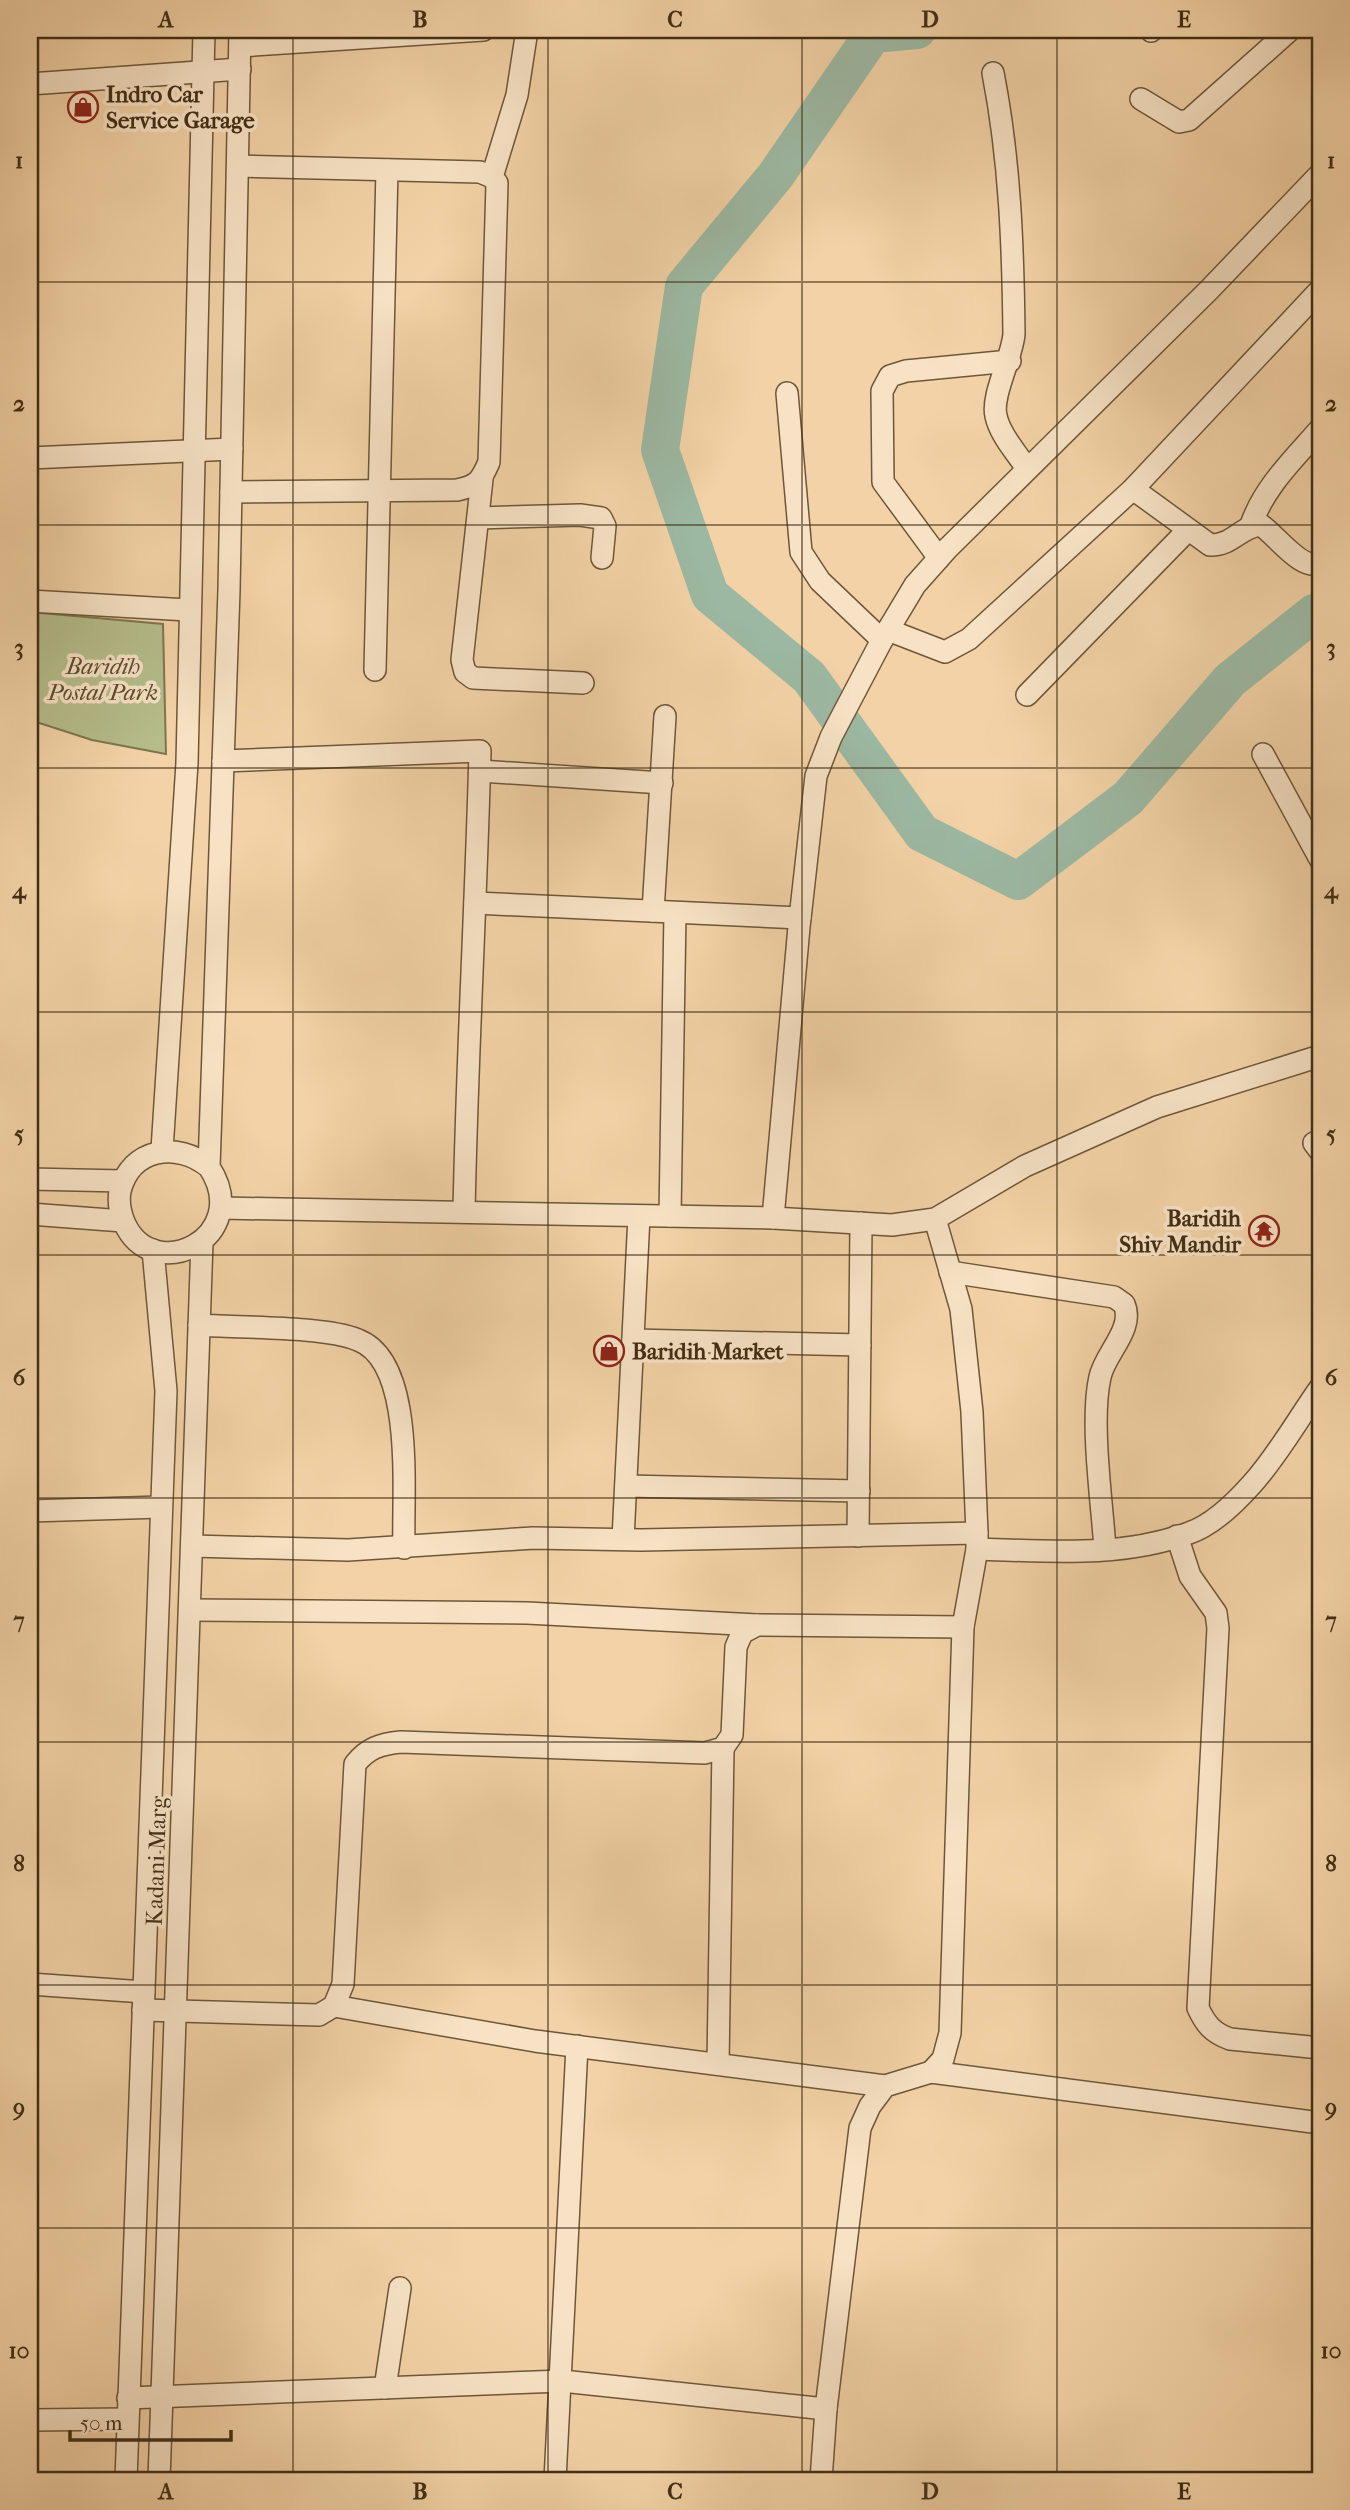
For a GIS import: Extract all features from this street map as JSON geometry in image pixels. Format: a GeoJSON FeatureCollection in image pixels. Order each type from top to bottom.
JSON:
{"type":"FeatureCollection","features":[{"type":"Feature","properties":{"kind":"street"},"geometry":{"type":"LineString","coordinates":[[162,1150],[187,763],[188,610],[195,451],[204,30]]}},
{"type":"Feature","properties":{"kind":"street"},"geometry":{"type":"LineString","coordinates":[[209,1167],[231,492],[240,38],[483,30]]}},
{"type":"Feature","properties":{"kind":"street"},"geometry":{"type":"LineString","coordinates":[[492,177],[517,95],[527,30]]}},
{"type":"Feature","properties":{"kind":"street"},"geometry":{"type":"LineString","coordinates":[[1141,99],[1179,122],[1189,120],[1290,30]]}},
{"type":"Feature","properties":{"kind":"street"},"geometry":{"type":"LineString","coordinates":[[30,84],[240,69]]}},
{"type":"Feature","properties":{"kind":"street"},"geometry":{"type":"LineString","coordinates":[[993,72],[1004,130],[1011,192],[1014,334],[1010,361],[995,407],[996,418],[1027,469]]}},
{"type":"Feature","properties":{"kind":"street"},"geometry":{"type":"LineString","coordinates":[[238,166],[480,172],[492,177],[497,183],[489,462],[482,479],[462,660],[465,672],[473,678],[583,683]]}},
{"type":"Feature","properties":{"kind":"street"},"geometry":{"type":"LineString","coordinates":[[375,670],[387,170]]}},
{"type":"Feature","properties":{"kind":"street"},"geometry":{"type":"LineString","coordinates":[[773,1218],[800,918],[816,776],[831,737],[915,585],[1320,174]]}},
{"type":"Feature","properties":{"kind":"street"},"geometry":{"type":"LineString","coordinates":[[788,393],[801,552],[820,581],[885,635],[936,650],[956,648],[1133,489],[1320,290]]}},
{"type":"Feature","properties":{"kind":"street"},"geometry":{"type":"LineString","coordinates":[[939,558],[883,482],[880,415],[885,382],[890,376],[906,371],[1010,361]]}},
{"type":"Feature","properties":{"kind":"street"},"geometry":{"type":"LineString","coordinates":[[1133,489],[1187,531],[1210,545],[1223,545],[1251,525],[1258,505],[1273,482],[1320,429]]}},
{"type":"Feature","properties":{"kind":"street"},"geometry":{"type":"LineString","coordinates":[[30,458],[232,449]]}},
{"type":"Feature","properties":{"kind":"street"},"geometry":{"type":"LineString","coordinates":[[231,492],[457,490],[474,486],[482,479]]}},
{"type":"Feature","properties":{"kind":"street"},"geometry":{"type":"LineString","coordinates":[[478,517],[580,515],[601,518],[605,526],[602,558]]}},
{"type":"Feature","properties":{"kind":"street"},"geometry":{"type":"LineString","coordinates":[[1251,525],[1261,525],[1269,530],[1304,564],[1315,565],[1320,562]]}},
{"type":"Feature","properties":{"kind":"street"},"geometry":{"type":"LineString","coordinates":[[1027,695],[1187,531]]}},
{"type":"Feature","properties":{"kind":"street"},"geometry":{"type":"LineString","coordinates":[[30,601],[188,610]]}},
{"type":"Feature","properties":{"kind":"street"},"geometry":{"type":"LineString","coordinates":[[653,912],[665,716]]}},
{"type":"Feature","properties":{"kind":"street"},"geometry":{"type":"LineString","coordinates":[[223,761],[480,751],[468,1018],[464,1212]]}},
{"type":"Feature","properties":{"kind":"street"},"geometry":{"type":"LineString","coordinates":[[1263,754],[1320,859]]}},
{"type":"Feature","properties":{"kind":"street"},"geometry":{"type":"LineString","coordinates":[[480,771],[662,783]]}},
{"type":"Feature","properties":{"kind":"street"},"geometry":{"type":"LineString","coordinates":[[475,903],[800,918]]}},
{"type":"Feature","properties":{"kind":"street"},"geometry":{"type":"LineString","coordinates":[[670,1216],[675,913]]}},
{"type":"Feature","properties":{"kind":"street"},"geometry":{"type":"LineString","coordinates":[[221,1208],[773,1218],[892,1226],[935,1219],[1035,1161],[1157,1107],[1320,1056]]}},
{"type":"Feature","properties":{"kind":"street"},"geometry":{"type":"LineString","coordinates":[[162,1150],[180,1150],[196,1156],[209,1167],[218,1181],[221,1208],[213,1230],[202,1242],[170,1253],[153,1250],[139,1242],[123,1221],[119,1197],[123,1181],[133,1166],[146,1156],[162,1150]]}},
{"type":"Feature","properties":{"kind":"street"},"geometry":{"type":"LineString","coordinates":[[30,1178],[123,1181]]}},
{"type":"Feature","properties":{"kind":"street"},"geometry":{"type":"LineString","coordinates":[[30,1214],[123,1221]]}},
{"type":"Feature","properties":{"kind":"street"},"geometry":{"type":"LineString","coordinates":[[623,1539],[639,1216]]}},
{"type":"Feature","properties":{"kind":"street"},"geometry":{"type":"LineString","coordinates":[[931,2072],[943,2059],[950,2033],[963,1626],[977,1541],[972,1412],[961,1309],[935,1219]]}},
{"type":"Feature","properties":{"kind":"street"},"geometry":{"type":"LineString","coordinates":[[858,1536],[860,1223]]}},
{"type":"Feature","properties":{"kind":"street","name":"Kadani Marg"},"geometry":{"type":"LineString","coordinates":[[159,2480],[178,2011],[202,1242]]}},
{"type":"Feature","properties":{"kind":"street","name":"Kadani Marg"},"geometry":{"type":"LineString","coordinates":[[126,2480],[166,1391],[153,1250]]}},
{"type":"Feature","properties":{"kind":"street"},"geometry":{"type":"LineString","coordinates":[[950,1272],[1114,1297],[1124,1304],[1127,1323],[1103,1364],[1099,1380],[1097,1410],[1105,1549]]}},
{"type":"Feature","properties":{"kind":"street"},"geometry":{"type":"LineString","coordinates":[[199,1325],[356,1339],[383,1357],[400,1404],[404,1548]]}},
{"type":"Feature","properties":{"kind":"street"},"geometry":{"type":"LineString","coordinates":[[633,1340],[860,1345]]}},
{"type":"Feature","properties":{"kind":"street"},"geometry":{"type":"LineString","coordinates":[[192,1546],[348,1550],[533,1538],[858,1536],[977,1541],[1065,1552],[1138,1546],[1191,1533],[1222,1513],[1253,1484],[1320,1388]]}},
{"type":"Feature","properties":{"kind":"street"},"geometry":{"type":"LineString","coordinates":[[626,1486],[859,1491]]}},
{"type":"Feature","properties":{"kind":"street"},"geometry":{"type":"LineString","coordinates":[[30,1511],[161,1507]]}},
{"type":"Feature","properties":{"kind":"street"},"geometry":{"type":"LineString","coordinates":[[1177,1536],[1190,1576],[1216,1613],[1218,1628],[1198,2008],[1205,2024],[1217,2034],[1230,2039],[1320,2048]]}},
{"type":"Feature","properties":{"kind":"street"},"geometry":{"type":"LineString","coordinates":[[190,1610],[527,1613],[757,1625],[963,1626]]}},
{"type":"Feature","properties":{"kind":"street"},"geometry":{"type":"LineString","coordinates":[[718,2064],[723,1748],[732,1735],[736,1647],[742,1633],[757,1625]]}},
{"type":"Feature","properties":{"kind":"street"},"geometry":{"type":"LineString","coordinates":[[30,1984],[143,2001],[178,2011],[319,2015],[334,2006],[343,1984],[355,1764],[364,1752],[381,1744],[401,1742],[692,1753],[723,1748]]}},
{"type":"Feature","properties":{"kind":"street"},"geometry":{"type":"LineString","coordinates":[[334,2006],[578,2046],[885,2086],[931,2072],[1320,2123]]}},
{"type":"Feature","properties":{"kind":"street"},"geometry":{"type":"LineString","coordinates":[[555,2480],[578,2046]]}},
{"type":"Feature","properties":{"kind":"street"},"geometry":{"type":"LineString","coordinates":[[821,2480],[826,2409],[860,2128],[870,2106],[885,2086]]}},
{"type":"Feature","properties":{"kind":"street"},"geometry":{"type":"LineString","coordinates":[[385,2388],[400,2288]]}},
{"type":"Feature","properties":{"kind":"street"},"geometry":{"type":"LineString","coordinates":[[30,2420],[128,2409],[164,2396],[562,2381],[826,2409]]}},
{"type":"Feature","properties":{"kind":"green space","name":"Baridih Postal Park"},"geometry":{"type":"Polygon","coordinates":[[[30,612],[163,624],[166,754],[92,740],[30,720],[30,612]]]}},
{"type":"Feature","properties":{"kind":"waterway"},"geometry":{"type":"LineString","coordinates":[[917,30],[873,34],[776,175],[684,286],[660,450],[710,595],[809,677],[922,833],[1018,881],[1128,798],[1230,680],[1314,613],[1320,614]]}},
{"type":"Feature","properties":{"kind":"place","name":"Indro Car Service Garage"},"geometry":{"type":"Point","coordinates":[83,107]}},
{"type":"Feature","properties":{"kind":"place","name":"Baridih Shiv Mandir"},"geometry":{"type":"Point","coordinates":[1264,1231]}},
{"type":"Feature","properties":{"kind":"place","name":"Baridih Market"},"geometry":{"type":"Point","coordinates":[609,1351]}}]}
